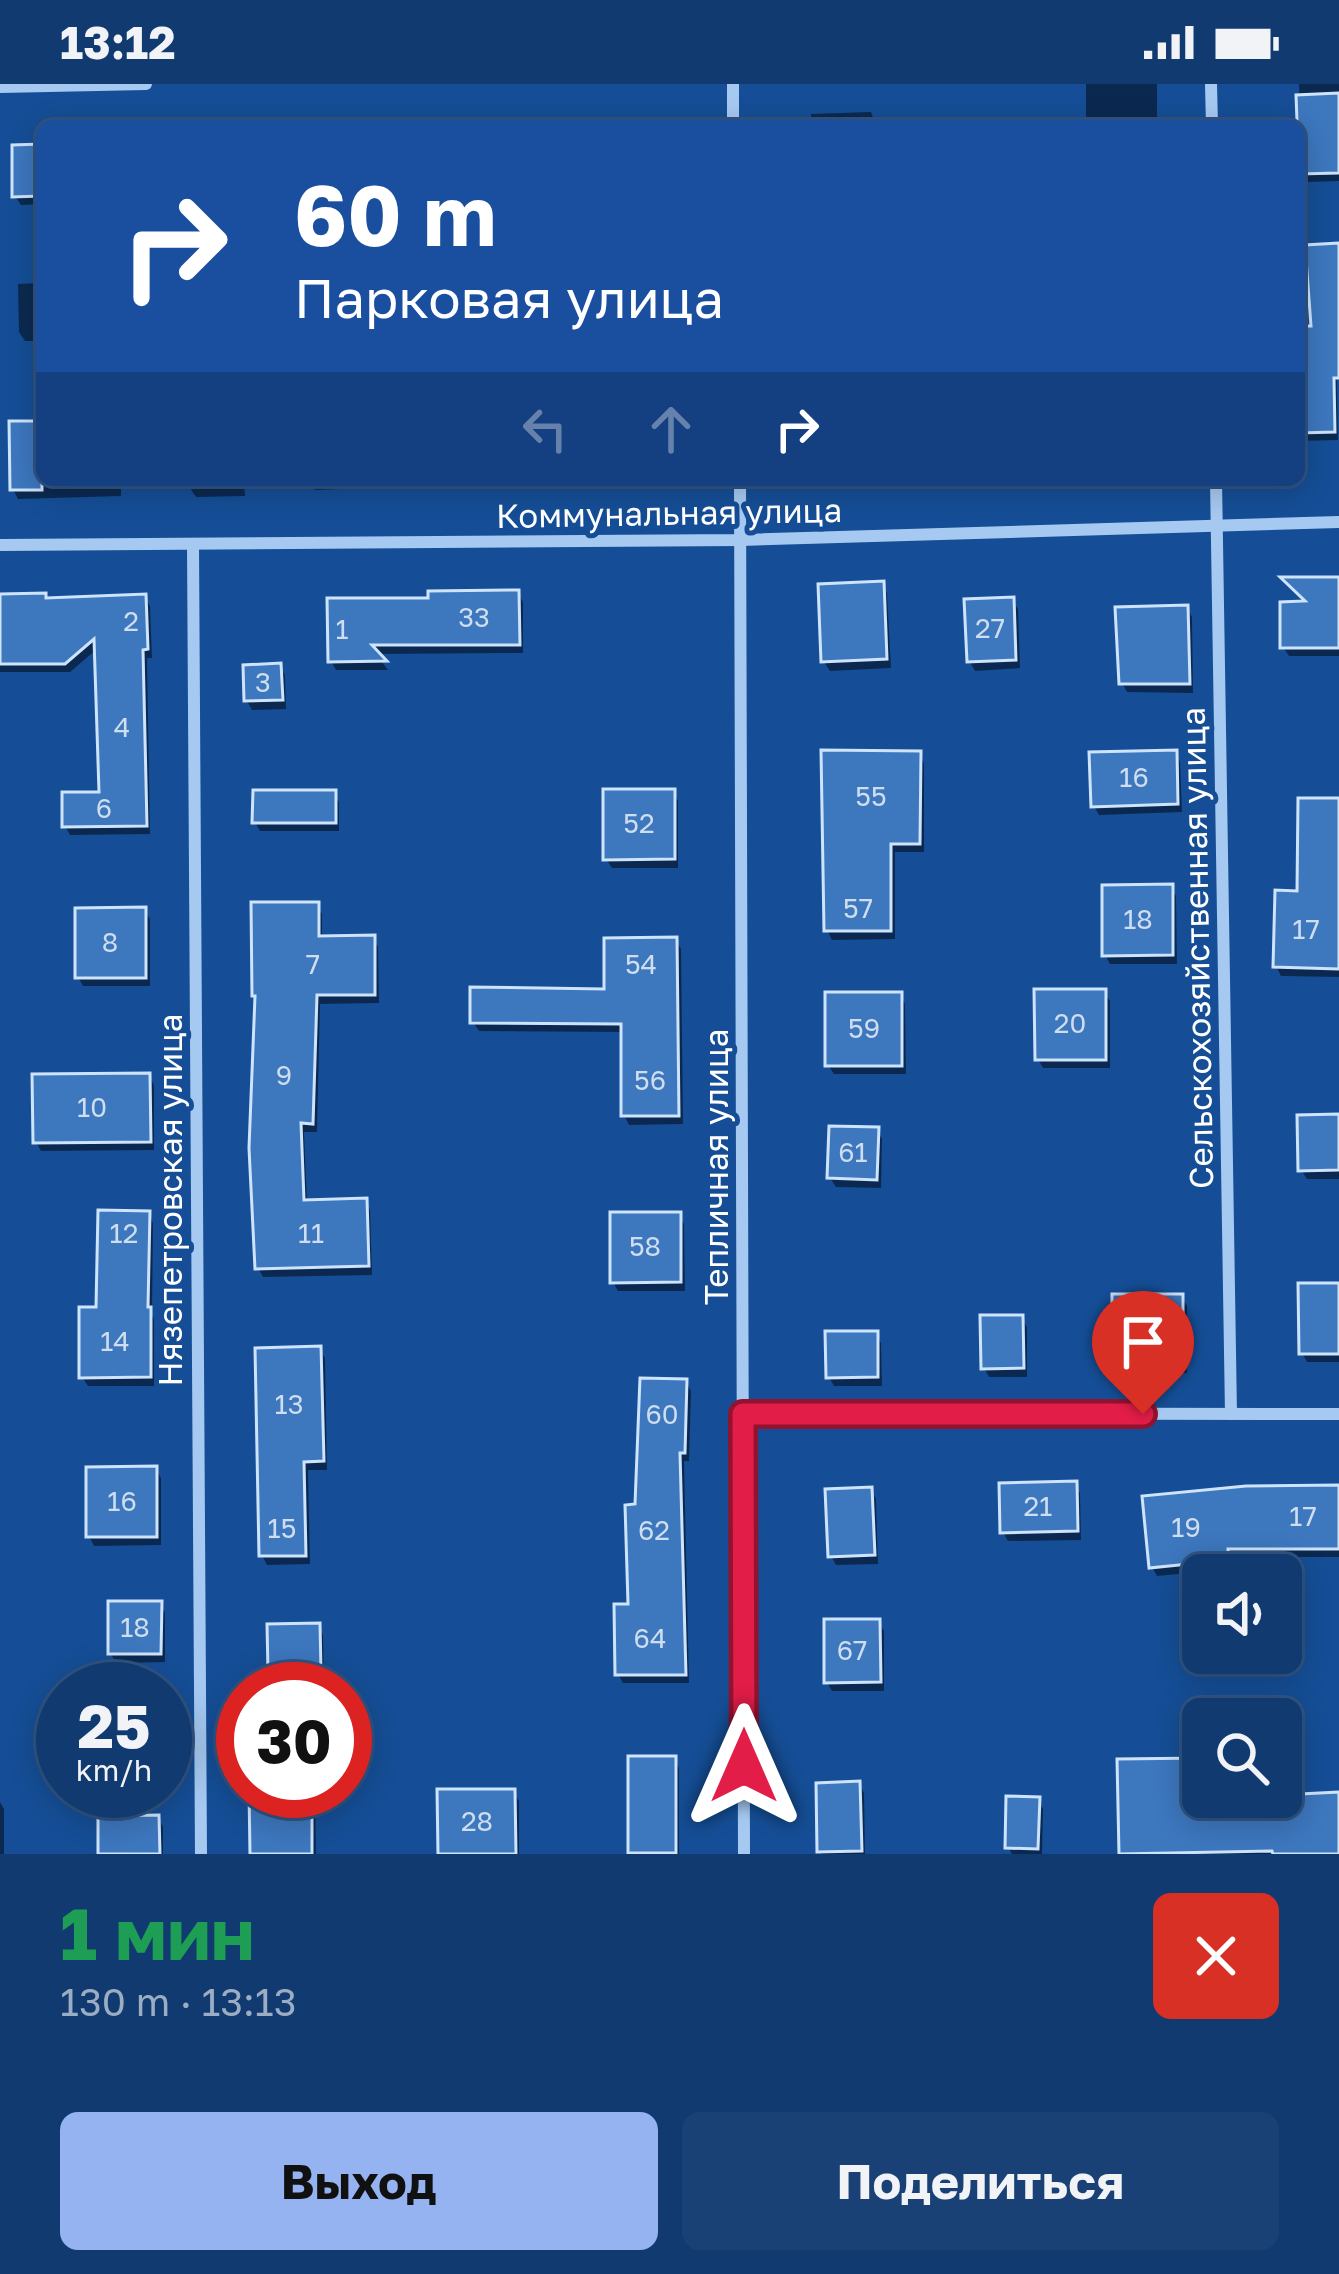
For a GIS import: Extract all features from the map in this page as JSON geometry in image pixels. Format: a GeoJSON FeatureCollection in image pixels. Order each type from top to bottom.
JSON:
{"type":"FeatureCollection","features":[{"type":"Feature","properties":{"kind":"street"},"geometry":{"type":"LineString","coordinates":[[0,87],[146,84]]}},
{"type":"Feature","properties":{"kind":"street"},"geometry":{"type":"LineString","coordinates":[[733,84],[734,120]]}},
{"type":"Feature","properties":{"kind":"street"},"geometry":{"type":"LineString","coordinates":[[1211,84],[1212,120]]}},
{"type":"Feature","properties":{"kind":"street","name":"Тепличная улица"},"geometry":{"type":"LineString","coordinates":[[740,486],[744,1854]]}},
{"type":"Feature","properties":{"kind":"street","name":"Сельскохозяйственная улица"},"geometry":{"type":"LineString","coordinates":[[1216,486],[1231,1414]]}},
{"type":"Feature","properties":{"kind":"street","name":"Коммунальная улица"},"geometry":{"type":"LineString","coordinates":[[0,545],[741,540],[1339,522]]}},
{"type":"Feature","properties":{"kind":"street","name":"Нязепетровская улица"},"geometry":{"type":"LineString","coordinates":[[193,545],[201,1854]]}},
{"type":"Feature","properties":{"kind":"street"},"geometry":{"type":"LineString","coordinates":[[743,1414],[1339,1414]]}},
{"type":"Feature","properties":{"kind":"building"},"geometry":{"type":"Polygon","coordinates":[[[1339,93],[1339,173],[1305,174],[1305,120],[1297,120],[1296,95],[1339,93]]]}},
{"type":"Feature","properties":{"kind":"building"},"geometry":{"type":"Polygon","coordinates":[[[36,144],[36,196],[12,197],[12,145],[36,144]]]}},
{"type":"Feature","properties":{"kind":"building"},"geometry":{"type":"Polygon","coordinates":[[[1339,243],[1335,432],[1305,433],[1305,326],[1311,326],[1305,245],[1339,243]]]}},
{"type":"Feature","properties":{"kind":"building"},"geometry":{"type":"Polygon","coordinates":[[[9,421],[36,421],[36,486],[42,490],[10,490],[9,421]]]}},
{"type":"Feature","properties":{"kind":"building"},"geometry":{"type":"Polygon","coordinates":[[[1280,577],[1339,577],[1339,648],[1280,648],[1280,602],[1305,601],[1280,577]]]}},
{"type":"Feature","properties":{"kind":"building"},"geometry":{"type":"Polygon","coordinates":[[[884,581],[887,659],[821,662],[818,584],[884,581]]]}},
{"type":"Feature","properties":{"kind":"building"},"geometry":{"type":"Polygon","coordinates":[[[519,590],[520,645],[372,645],[387,661],[328,662],[327,598],[428,598],[428,591],[519,590]]]}},
{"type":"Feature","properties":{"kind":"building"},"geometry":{"type":"Polygon","coordinates":[[[46,593],[46,598],[146,594],[147,826],[62,827],[62,792],[99,792],[94,639],[65,664],[0,664],[0,594],[46,593]]]}},
{"type":"Feature","properties":{"kind":"building"},"geometry":{"type":"Polygon","coordinates":[[[1014,597],[1016,660],[967,662],[964,599],[1014,597]]]}},
{"type":"Feature","properties":{"kind":"building"},"geometry":{"type":"Polygon","coordinates":[[[1188,605],[1190,684],[1119,684],[1115,607],[1188,605]]]}},
{"type":"Feature","properties":{"kind":"building"},"geometry":{"type":"Polygon","coordinates":[[[281,663],[283,700],[244,701],[243,665],[281,663]]]}},
{"type":"Feature","properties":{"kind":"building"},"geometry":{"type":"Polygon","coordinates":[[[821,750],[921,751],[920,844],[891,844],[891,931],[824,931],[821,750]]]}},
{"type":"Feature","properties":{"kind":"building"},"geometry":{"type":"Polygon","coordinates":[[[1177,750],[1178,804],[1091,807],[1089,752],[1177,750]]]}},
{"type":"Feature","properties":{"kind":"building"},"geometry":{"type":"Polygon","coordinates":[[[603,789],[675,789],[675,859],[603,860],[603,789]]]}},
{"type":"Feature","properties":{"kind":"building"},"geometry":{"type":"Polygon","coordinates":[[[253,790],[336,790],[336,823],[252,823],[253,790]]]}},
{"type":"Feature","properties":{"kind":"building"},"geometry":{"type":"Polygon","coordinates":[[[1298,798],[1339,798],[1339,969],[1273,967],[1275,890],[1297,891],[1298,798]]]}},
{"type":"Feature","properties":{"kind":"building"},"geometry":{"type":"Polygon","coordinates":[[[1173,884],[1173,955],[1102,956],[1102,885],[1173,884]]]}},
{"type":"Feature","properties":{"kind":"building"},"geometry":{"type":"Polygon","coordinates":[[[251,902],[319,902],[319,936],[375,935],[375,995],[317,995],[313,1124],[301,1123],[304,1200],[367,1198],[369,1266],[255,1269],[249,1148],[255,996],[251,902]]]}},
{"type":"Feature","properties":{"kind":"building"},"geometry":{"type":"Polygon","coordinates":[[[146,907],[146,978],[75,978],[75,908],[146,907]]]}},
{"type":"Feature","properties":{"kind":"building"},"geometry":{"type":"Polygon","coordinates":[[[677,937],[679,1116],[621,1116],[621,1024],[470,1023],[470,987],[604,989],[604,938],[677,937]]]}},
{"type":"Feature","properties":{"kind":"building"},"geometry":{"type":"Polygon","coordinates":[[[1034,989],[1106,989],[1106,1060],[1035,1060],[1034,989]]]}},
{"type":"Feature","properties":{"kind":"building"},"geometry":{"type":"Polygon","coordinates":[[[825,992],[902,992],[902,1066],[825,1066],[825,992]]]}},
{"type":"Feature","properties":{"kind":"building"},"geometry":{"type":"Polygon","coordinates":[[[150,1073],[151,1142],[33,1143],[32,1074],[150,1073]]]}},
{"type":"Feature","properties":{"kind":"building"},"geometry":{"type":"Polygon","coordinates":[[[1339,1114],[1339,1170],[1298,1171],[1297,1115],[1339,1114]]]}},
{"type":"Feature","properties":{"kind":"building"},"geometry":{"type":"Polygon","coordinates":[[[829,1126],[879,1127],[877,1180],[827,1178],[829,1126]]]}},
{"type":"Feature","properties":{"kind":"building"},"geometry":{"type":"Polygon","coordinates":[[[98,1210],[150,1211],[151,1377],[79,1378],[79,1307],[96,1307],[98,1210]]]}},
{"type":"Feature","properties":{"kind":"building"},"geometry":{"type":"Polygon","coordinates":[[[610,1212],[681,1212],[681,1282],[610,1283],[610,1212]]]}},
{"type":"Feature","properties":{"kind":"building"},"geometry":{"type":"Polygon","coordinates":[[[1298,1283],[1339,1283],[1339,1354],[1299,1354],[1298,1283]]]}},
{"type":"Feature","properties":{"kind":"building"},"geometry":{"type":"Polygon","coordinates":[[[1112,1294],[1183,1294],[1183,1365],[1112,1365],[1112,1294]]]}},
{"type":"Feature","properties":{"kind":"building"},"geometry":{"type":"Polygon","coordinates":[[[980,1315],[1023,1315],[1024,1368],[981,1369],[980,1315]]]}},
{"type":"Feature","properties":{"kind":"building"},"geometry":{"type":"Polygon","coordinates":[[[825,1331],[878,1331],[878,1377],[826,1378],[825,1331]]]}},
{"type":"Feature","properties":{"kind":"building"},"geometry":{"type":"Polygon","coordinates":[[[321,1346],[324,1461],[304,1462],[306,1556],[259,1556],[255,1348],[321,1346]]]}},
{"type":"Feature","properties":{"kind":"building"},"geometry":{"type":"Polygon","coordinates":[[[640,1378],[687,1379],[685,1453],[680,1453],[686,1675],[615,1675],[614,1604],[628,1604],[625,1505],[635,1504],[640,1378]]]}},
{"type":"Feature","properties":{"kind":"building"},"geometry":{"type":"Polygon","coordinates":[[[157,1466],[157,1537],[86,1537],[86,1467],[157,1466]]]}},
{"type":"Feature","properties":{"kind":"building"},"geometry":{"type":"Polygon","coordinates":[[[1077,1481],[1078,1531],[1000,1533],[999,1483],[1077,1481]]]}},
{"type":"Feature","properties":{"kind":"building"},"geometry":{"type":"Polygon","coordinates":[[[1339,1485],[1339,1549],[1228,1549],[1228,1554],[1182,1554],[1182,1565],[1149,1568],[1142,1496],[1246,1486],[1339,1485]]]}},
{"type":"Feature","properties":{"kind":"building"},"geometry":{"type":"Polygon","coordinates":[[[872,1487],[875,1555],[828,1557],[825,1489],[872,1487]]]}},
{"type":"Feature","properties":{"kind":"building"},"geometry":{"type":"Polygon","coordinates":[[[108,1601],[162,1601],[161,1654],[108,1654],[108,1601]]]}},
{"type":"Feature","properties":{"kind":"building"},"geometry":{"type":"Polygon","coordinates":[[[824,1619],[880,1619],[881,1682],[824,1683],[824,1619]]]}},
{"type":"Feature","properties":{"kind":"building"},"geometry":{"type":"Polygon","coordinates":[[[320,1623],[321,1662],[268,1662],[267,1624],[320,1623]]]}},
{"type":"Feature","properties":{"kind":"building"},"geometry":{"type":"Polygon","coordinates":[[[628,1756],[676,1756],[676,1853],[628,1853],[628,1756]]]}},
{"type":"Feature","properties":{"kind":"building"},"geometry":{"type":"Polygon","coordinates":[[[1182,1758],[1182,1818],[1302,1818],[1302,1794],[1339,1792],[1339,1854],[1119,1854],[1117,1759],[1182,1758]]]}},
{"type":"Feature","properties":{"kind":"building"},"geometry":{"type":"Polygon","coordinates":[[[860,1781],[862,1851],[817,1852],[816,1783],[860,1781]]]}},
{"type":"Feature","properties":{"kind":"building"},"geometry":{"type":"Polygon","coordinates":[[[437,1789],[515,1789],[516,1854],[438,1854],[437,1789]]]}},
{"type":"Feature","properties":{"kind":"building"},"geometry":{"type":"Polygon","coordinates":[[[1006,1796],[1040,1797],[1038,1849],[1005,1848],[1006,1796]]]}},
{"type":"Feature","properties":{"kind":"building"},"geometry":{"type":"Polygon","coordinates":[[[98,1818],[159,1818],[160,1854],[98,1854],[98,1818]]]}},
{"type":"Feature","properties":{"kind":"building"},"geometry":{"type":"Polygon","coordinates":[[[249,1818],[312,1818],[312,1854],[250,1854],[249,1818]]]}},
{"type":"Feature","properties":{"kind":"route"},"geometry":{"type":"LineString","coordinates":[[744,1766],[743,1414],[1143,1414]]}}]}
